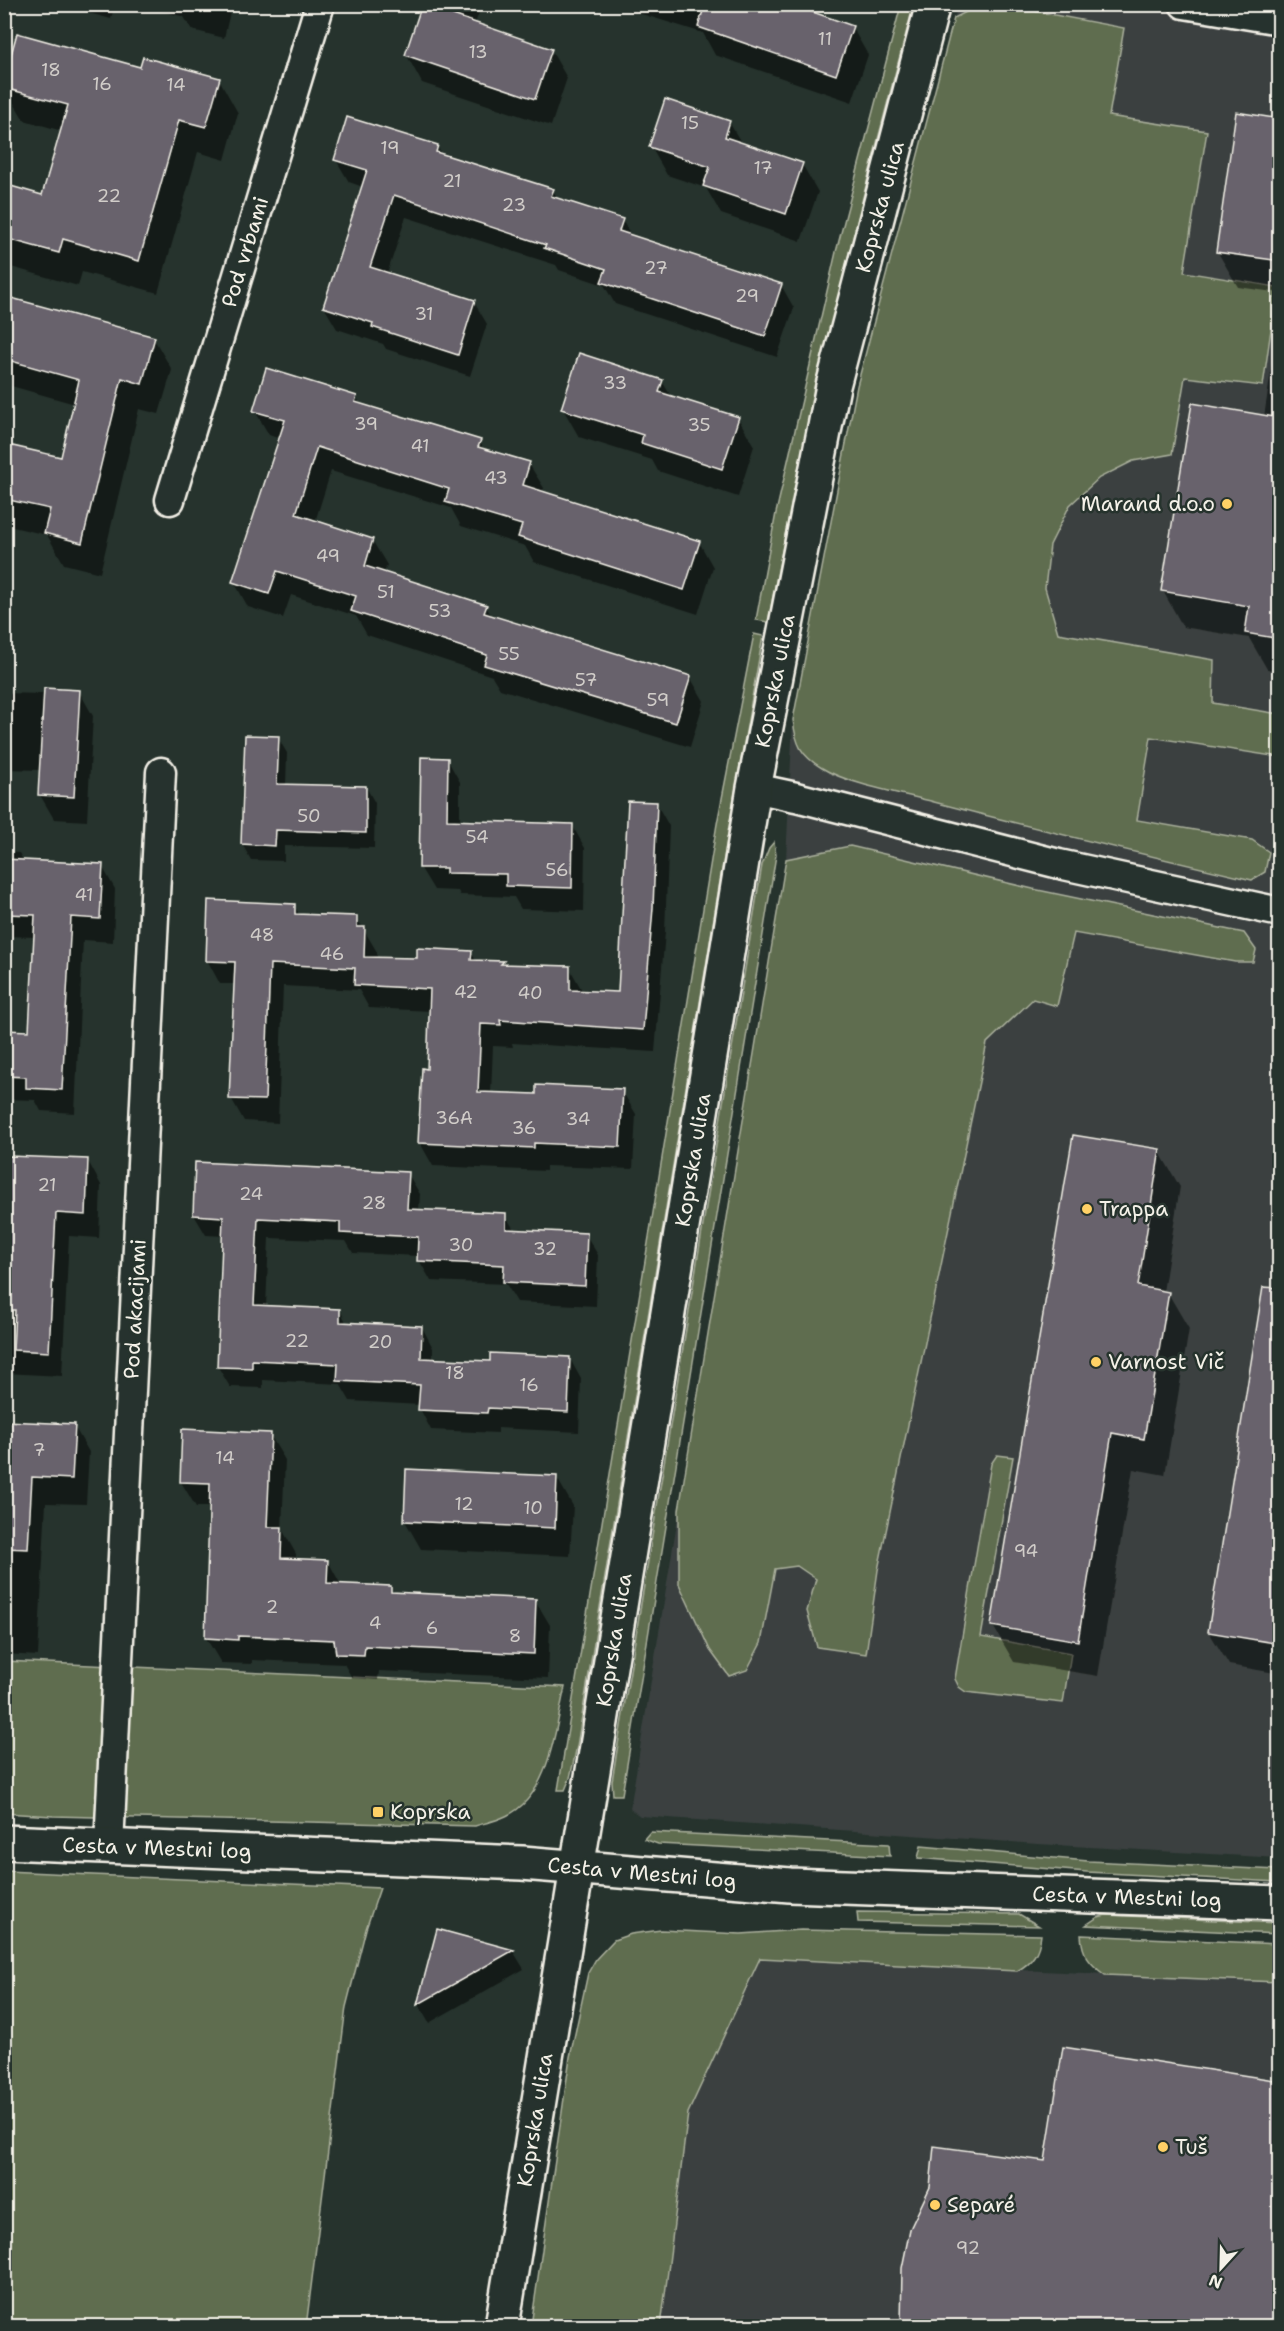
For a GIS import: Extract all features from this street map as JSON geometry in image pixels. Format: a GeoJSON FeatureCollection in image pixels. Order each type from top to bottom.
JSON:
{"type":"FeatureCollection","features":[{"type":"Feature","properties":{"kind":"street","name":"Pod vrbami"},"geometry":{"type":"LineString","coordinates":[[170,500],[320,4]]}},
{"type":"Feature","properties":{"kind":"street","name":"Koprska ulica"},"geometry":{"type":"LineString","coordinates":[[502,2326],[754,788],[833,386],[933,4]]}},
{"type":"Feature","properties":{"kind":"street"},"geometry":{"type":"LineString","coordinates":[[1184,4],[1280,20]]}},
{"type":"Feature","properties":{"kind":"street","name":"Pod akacijami"},"geometry":{"type":"LineString","coordinates":[[109,1846],[161,772]]}},
{"type":"Feature","properties":{"kind":"street"},"geometry":{"type":"LineString","coordinates":[[754,788],[796,796],[1059,864],[1280,912]]}},
{"type":"Feature","properties":{"kind":"street","name":"Cesta v Mestni log"},"geometry":{"type":"LineString","coordinates":[[4,1842],[522,1863],[834,1887],[1280,1903]]}},
{"type":"Feature","properties":{"kind":"shaded area"},"geometry":{"type":"Polygon","coordinates":[[[958,5],[1279,5],[1279,1858],[1038,1844],[640,1816],[630,1809],[679,1510],[987,1043],[1008,1023],[1033,889],[850,846],[786,859],[793,720],[857,386],[958,5]]]}},
{"type":"Feature","properties":{"kind":"shaded area"},"geometry":{"type":"Polygon","coordinates":[[[760,1958],[1279,1982],[1279,2326],[661,2326],[688,2113],[760,1958]]]}},
{"type":"Feature","properties":{"kind":"green space"},"geometry":{"type":"Polygon","coordinates":[[[901,5],[912,5],[912,11],[834,315],[799,468],[768,622],[756,620],[776,513],[836,252],[901,5]]]}},
{"type":"Feature","properties":{"kind":"green space"},"geometry":{"type":"Polygon","coordinates":[[[976,7],[1012,7],[1124,28],[1109,116],[1207,131],[1184,272],[1277,287],[1263,386],[1185,377],[1172,454],[1133,461],[1099,478],[1070,505],[1050,545],[1045,588],[1058,633],[1214,660],[1213,703],[1279,714],[1279,757],[1151,737],[1137,820],[1252,840],[1269,852],[1265,872],[1252,880],[861,784],[833,774],[815,763],[800,748],[796,736],[793,720],[857,386],[954,18],[976,7]]]}},
{"type":"Feature","properties":{"kind":"green space"},"geometry":{"type":"Polygon","coordinates":[[[754,634],[763,636],[729,827],[577,1746],[565,1790],[558,1790],[717,824],[754,634]]]}},
{"type":"Feature","properties":{"kind":"green space"},"geometry":{"type":"Polygon","coordinates":[[[774,842],[776,855],[622,1795],[613,1795],[612,1781],[762,865],[774,842]]]}},
{"type":"Feature","properties":{"kind":"green space"},"geometry":{"type":"Polygon","coordinates":[[[850,846],[1033,889],[1244,933],[1256,950],[1253,962],[1235,962],[1074,933],[1057,1006],[1033,999],[987,1043],[878,1570],[866,1654],[817,1647],[807,1611],[816,1579],[797,1566],[775,1569],[761,1643],[747,1670],[729,1676],[710,1650],[679,1584],[679,1510],[786,859],[850,846]]]}},
{"type":"Feature","properties":{"kind":"green space"},"geometry":{"type":"Polygon","coordinates":[[[997,1455],[1013,1457],[981,1637],[1071,1653],[1063,1703],[966,1692],[959,1687],[955,1679],[991,1464],[997,1455]]]}},
{"type":"Feature","properties":{"kind":"green space"},"geometry":{"type":"Polygon","coordinates":[[[4,1661],[565,1687],[554,1741],[541,1777],[532,1793],[521,1806],[506,1816],[475,1826],[53,1816],[5,1813],[4,1661]]]}},
{"type":"Feature","properties":{"kind":"green space"},"geometry":{"type":"Polygon","coordinates":[[[650,1832],[889,1844],[890,1856],[658,1844],[644,1839],[650,1832]]]}},
{"type":"Feature","properties":{"kind":"green space"},"geometry":{"type":"Polygon","coordinates":[[[921,1846],[1088,1861],[1279,1870],[1279,1882],[1087,1872],[918,1858],[921,1846]]]}},
{"type":"Feature","properties":{"kind":"green space"},"geometry":{"type":"Polygon","coordinates":[[[5,1871],[380,1888],[366,1929],[346,2007],[307,2319],[311,2326],[5,2326],[5,1871]]]}},
{"type":"Feature","properties":{"kind":"green space"},"geometry":{"type":"Polygon","coordinates":[[[857,1912],[1019,1914],[1039,1926],[858,1922],[857,1912]]]}},
{"type":"Feature","properties":{"kind":"green space"},"geometry":{"type":"Polygon","coordinates":[[[1106,1915],[1279,1923],[1279,1934],[1086,1925],[1106,1915]]]}},
{"type":"Feature","properties":{"kind":"green space"},"geometry":{"type":"Polygon","coordinates":[[[661,1930],[741,1934],[801,1930],[1041,1935],[1039,1947],[1034,1956],[1017,1971],[760,1958],[688,2113],[661,2326],[531,2326],[570,2057],[588,1973],[596,1959],[614,1940],[631,1934],[661,1930]]]}},
{"type":"Feature","properties":{"kind":"green space"},"geometry":{"type":"Polygon","coordinates":[[[1081,1935],[1279,1944],[1279,1982],[1105,1975],[1088,1958],[1083,1948],[1081,1935]]]}},
{"type":"Feature","properties":{"kind":"building"},"geometry":{"type":"Polygon","coordinates":[[[422,4],[457,4],[453,15],[552,49],[535,99],[405,55],[422,4]]]}},
{"type":"Feature","properties":{"kind":"building"},"geometry":{"type":"Polygon","coordinates":[[[705,4],[790,4],[853,26],[836,75],[698,27],[705,4]]]}},
{"type":"Feature","properties":{"kind":"building"},"geometry":{"type":"Polygon","coordinates":[[[17,33],[140,67],[143,57],[220,78],[206,127],[179,120],[139,261],[63,239],[59,253],[4,238],[4,184],[42,195],[68,105],[4,88],[4,80],[17,33]]]}},
{"type":"Feature","properties":{"kind":"building"},"geometry":{"type":"Polygon","coordinates":[[[665,99],[730,121],[725,137],[803,163],[786,214],[703,186],[710,167],[649,147],[665,99]]]}},
{"type":"Feature","properties":{"kind":"building"},"geometry":{"type":"Polygon","coordinates":[[[1236,112],[1280,119],[1280,261],[1216,252],[1236,112]]]}},
{"type":"Feature","properties":{"kind":"building"},"geometry":{"type":"Polygon","coordinates":[[[347,117],[438,145],[436,152],[554,189],[551,196],[623,219],[619,231],[782,284],[765,336],[601,282],[606,269],[544,248],[546,245],[394,195],[370,267],[475,300],[458,355],[372,327],[373,323],[323,307],[367,170],[334,160],[347,117]]]}},
{"type":"Feature","properties":{"kind":"building"},"geometry":{"type":"Polygon","coordinates":[[[4,296],[155,337],[142,384],[122,378],[82,543],[44,533],[50,509],[4,499],[4,444],[61,457],[79,380],[4,359],[4,296]]]}},
{"type":"Feature","properties":{"kind":"building"},"geometry":{"type":"Polygon","coordinates":[[[579,353],[663,380],[659,392],[739,417],[722,469],[641,443],[643,435],[561,409],[579,353]]]}},
{"type":"Feature","properties":{"kind":"building"},"geometry":{"type":"Polygon","coordinates":[[[266,368],[357,396],[355,402],[481,440],[478,447],[530,462],[523,485],[700,541],[684,590],[518,537],[522,525],[445,502],[449,489],[317,447],[296,514],[373,539],[365,566],[487,605],[484,613],[691,676],[676,723],[484,665],[487,655],[351,611],[356,596],[277,571],[269,594],[232,582],[285,420],[253,411],[266,368]]]}},
{"type":"Feature","properties":{"kind":"building","name":"Marand d.o.o"},"geometry":{"type":"Polygon","coordinates":[[[1192,403],[1280,418],[1280,639],[1245,633],[1249,606],[1161,591],[1192,403]]]}},
{"type":"Feature","properties":{"kind":"building"},"geometry":{"type":"Polygon","coordinates":[[[44,688],[80,690],[74,797],[38,795],[44,688]]]}},
{"type":"Feature","properties":{"kind":"building"},"geometry":{"type":"Polygon","coordinates":[[[245,735],[279,736],[277,784],[366,786],[366,833],[276,830],[275,846],[241,844],[245,735]]]}},
{"type":"Feature","properties":{"kind":"building"},"geometry":{"type":"Polygon","coordinates":[[[421,757],[448,758],[447,820],[573,824],[572,888],[506,886],[506,874],[446,873],[446,868],[419,868],[421,757]]]}},
{"type":"Feature","properties":{"kind":"building"},"geometry":{"type":"Polygon","coordinates":[[[628,801],[657,802],[653,908],[643,1030],[500,1020],[501,1025],[481,1024],[478,1092],[536,1094],[536,1085],[623,1089],[620,1147],[534,1143],[534,1148],[418,1143],[422,1068],[427,1069],[430,989],[354,985],[355,968],[270,964],[265,1100],[229,1099],[235,962],[206,961],[208,900],[295,904],[295,914],[357,916],[357,927],[365,927],[364,957],[417,958],[417,948],[472,951],[471,960],[504,961],[501,964],[570,966],[570,990],[618,992],[628,801]]]}},
{"type":"Feature","properties":{"kind":"building"},"geometry":{"type":"Polygon","coordinates":[[[4,859],[103,864],[100,919],[71,917],[62,1090],[26,1088],[26,1077],[4,1076],[4,1030],[29,1031],[35,915],[4,914],[4,859]]]}},
{"type":"Feature","properties":{"kind":"building","name":"Varnost Vič"},"geometry":{"type":"Polygon","coordinates":[[[1073,1135],[1160,1149],[1138,1286],[1169,1292],[1144,1439],[1112,1433],[1078,1641],[991,1626],[1073,1135]]]}},
{"type":"Feature","properties":{"kind":"building"},"geometry":{"type":"Polygon","coordinates":[[[8,1156],[88,1159],[86,1215],[56,1213],[49,1352],[13,1350],[15,1310],[4,1310],[4,1160],[8,1160],[8,1156]]]}},
{"type":"Feature","properties":{"kind":"building"},"geometry":{"type":"Polygon","coordinates":[[[195,1162],[409,1172],[407,1209],[506,1213],[506,1229],[587,1233],[585,1286],[503,1282],[504,1265],[417,1261],[418,1237],[340,1233],[340,1222],[258,1218],[254,1305],[340,1309],[340,1322],[422,1326],[421,1358],[490,1361],[490,1353],[570,1357],[568,1412],[488,1408],[487,1413],[418,1410],[420,1385],[337,1381],[338,1364],[252,1360],[252,1368],[217,1367],[223,1217],[193,1215],[195,1162]]]}},
{"type":"Feature","properties":{"kind":"building"},"geometry":{"type":"Polygon","coordinates":[[[1263,1287],[1280,1288],[1280,1644],[1208,1632],[1263,1287]]]}},
{"type":"Feature","properties":{"kind":"building"},"geometry":{"type":"Polygon","coordinates":[[[4,1421],[75,1424],[72,1479],[32,1477],[28,1549],[4,1548],[4,1421]]]}},
{"type":"Feature","properties":{"kind":"building"},"geometry":{"type":"Polygon","coordinates":[[[182,1429],[271,1433],[267,1527],[282,1527],[281,1558],[328,1560],[327,1583],[391,1586],[391,1592],[536,1599],[534,1654],[365,1646],[364,1655],[336,1654],[334,1640],[238,1636],[238,1640],[205,1638],[210,1483],[180,1482],[182,1429]]]}},
{"type":"Feature","properties":{"kind":"building"},"geometry":{"type":"Polygon","coordinates":[[[406,1469],[557,1476],[555,1528],[404,1521],[406,1469]]]}},
{"type":"Feature","properties":{"kind":"building"},"geometry":{"type":"Polygon","coordinates":[[[437,1929],[514,1950],[417,2005],[437,1929]]]}},
{"type":"Feature","properties":{"kind":"building"},"geometry":{"type":"Polygon","coordinates":[[[1063,2047],[1280,2081],[1280,2326],[901,2326],[902,2268],[910,2229],[930,2187],[934,2146],[1045,2161],[1063,2047]]]}},
{"type":"Feature","properties":{"kind":"place","name":"Marand d.o.o"},"geometry":{"type":"Point","coordinates":[1227,504]}},
{"type":"Feature","properties":{"kind":"place","name":"Trappa"},"geometry":{"type":"Point","coordinates":[1087,1209]}},
{"type":"Feature","properties":{"kind":"place","name":"Varnost Vič"},"geometry":{"type":"Point","coordinates":[1096,1362]}},
{"type":"Feature","properties":{"kind":"place","name":"Koprska"},"geometry":{"type":"Point","coordinates":[378,1812]}},
{"type":"Feature","properties":{"kind":"place","name":"Tuš"},"geometry":{"type":"Point","coordinates":[1163,2147]}},
{"type":"Feature","properties":{"kind":"place","name":"Separé"},"geometry":{"type":"Point","coordinates":[935,2205]}}]}
